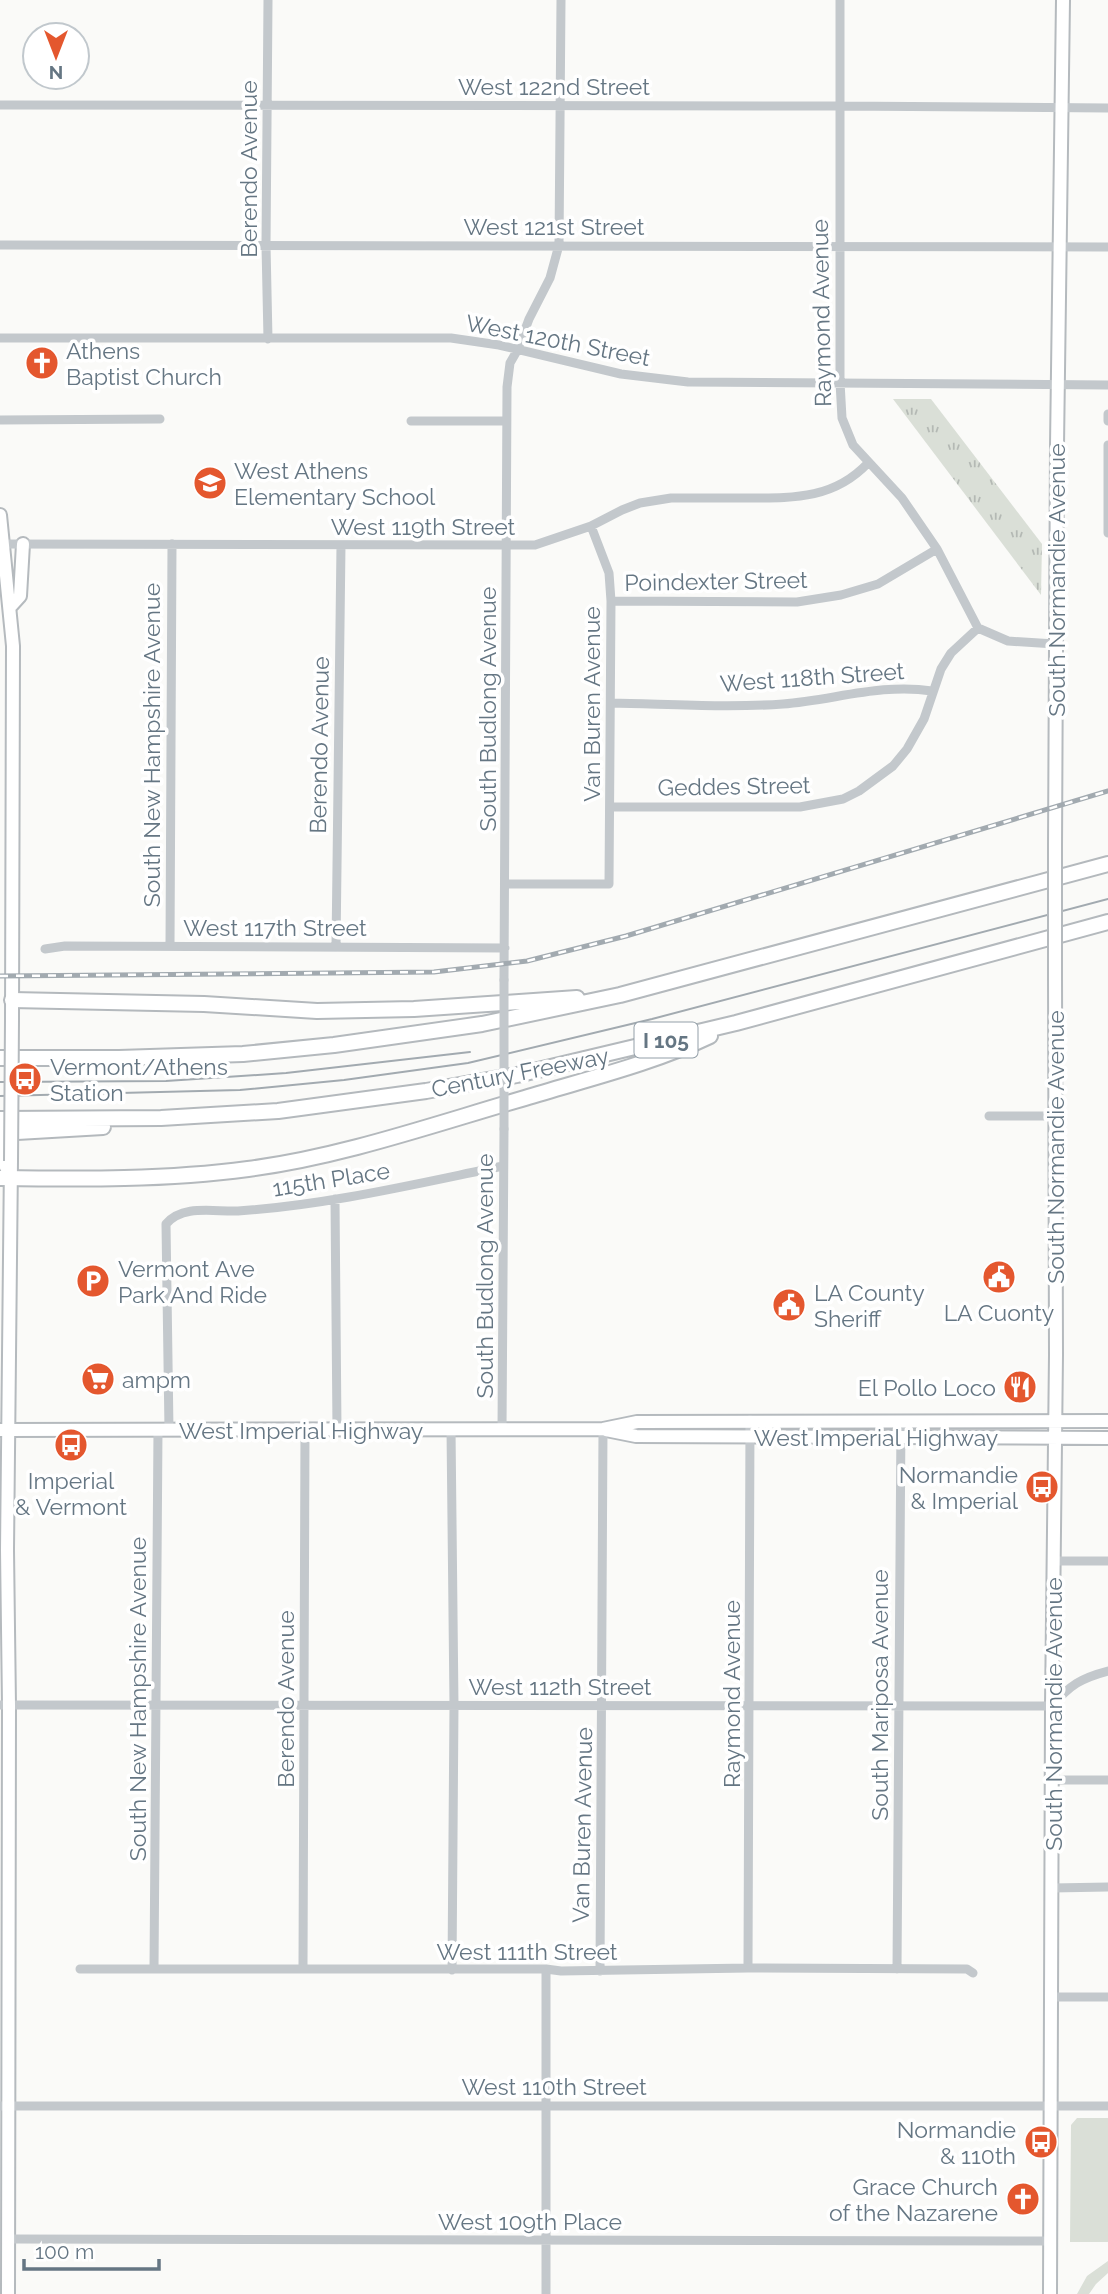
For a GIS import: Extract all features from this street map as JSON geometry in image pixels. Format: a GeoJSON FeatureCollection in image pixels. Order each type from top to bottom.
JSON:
{"type":"FeatureCollection","features":[{"type":"Feature","properties":{"kind":"highway","name":"I 105"},"geometry":{"type":"LineString","coordinates":[[0,1058],[182,1057],[291,1050],[482,1024],[620,995],[1108,864]]}},
{"type":"Feature","properties":{"kind":"highway","name":"Century Freeway"},"geometry":{"type":"LineString","coordinates":[[0,1119],[161,1118],[278,1111],[426,1091],[517,1075],[736,1023],[1108,922]]}},
{"type":"Feature","properties":{"kind":"highway"},"geometry":{"type":"LineString","coordinates":[[6,1000],[204,1004],[317,1011],[414,1009],[620,995]]}},
{"type":"Feature","properties":{"kind":"highway"},"geometry":{"type":"LineString","coordinates":[[6,1178],[205,1174],[304,1159],[421,1128],[638,1064],[679,1050],[736,1023]]}},
{"type":"Feature","properties":{"kind":"highway"},"geometry":{"type":"LineString","coordinates":[[0,1134],[181,1123],[278,1111]]}},
{"type":"Feature","properties":{"kind":"main road","name":"South Normandie Avenue"},"geometry":{"type":"LineString","coordinates":[[1051,2294],[1055,644],[1063,0]]}},
{"type":"Feature","properties":{"kind":"main road"},"geometry":{"type":"LineString","coordinates":[[0,515],[13,646],[6,884],[6,1000],[12,1020],[6,1178],[4,1430],[4,2106],[8,2294]]}},
{"type":"Feature","properties":{"kind":"main road"},"geometry":{"type":"LineString","coordinates":[[10,607],[20,596],[23,544]]}},
{"type":"Feature","properties":{"kind":"main road"},"geometry":{"type":"LineString","coordinates":[[0,1134],[7,1161]]}},
{"type":"Feature","properties":{"kind":"main road","name":"West Imperial Highway"},"geometry":{"type":"LineString","coordinates":[[4,1430],[603,1429],[637,1422],[750,1420],[1108,1421]]}},
{"type":"Feature","properties":{"kind":"main road"},"geometry":{"type":"LineString","coordinates":[[636,1436],[661,1428],[715,1428],[725,1421]]}},
{"type":"Feature","properties":{"kind":"main road","name":"West Imperial Highway"},"geometry":{"type":"LineString","coordinates":[[603,1429],[636,1436],[1108,1438]]}},
{"type":"Feature","properties":{"kind":"street","name":"Berendo Avenue"},"geometry":{"type":"LineString","coordinates":[[268,0],[268,339]]}},
{"type":"Feature","properties":{"kind":"street","name":"South Budlong Avenue"},"geometry":{"type":"LineString","coordinates":[[502,1429],[506,421],[510,363],[519,349],[529,319],[553,269],[559,246],[561,0]]}},
{"type":"Feature","properties":{"kind":"street","name":"Raymond Avenue"},"geometry":{"type":"LineString","coordinates":[[840,0],[839,246],[842,418],[853,445],[902,498],[937,550],[978,628]]}},
{"type":"Feature","properties":{"kind":"street","name":"West 122nd Street"},"geometry":{"type":"LineString","coordinates":[[0,105],[1108,108]]}},
{"type":"Feature","properties":{"kind":"street","name":"West 121st Street"},"geometry":{"type":"LineString","coordinates":[[0,245],[1108,247]]}},
{"type":"Feature","properties":{"kind":"street","name":"West 120th Street"},"geometry":{"type":"LineString","coordinates":[[0,338],[451,338],[519,349],[655,380],[1108,385]]}},
{"type":"Feature","properties":{"kind":"street"},"geometry":{"type":"LineString","coordinates":[[1108,414],[1108,421]]}},
{"type":"Feature","properties":{"kind":"street"},"geometry":{"type":"LineString","coordinates":[[0,420],[160,419]]}},
{"type":"Feature","properties":{"kind":"street"},"geometry":{"type":"LineString","coordinates":[[411,421],[506,421]]}},
{"type":"Feature","properties":{"kind":"street"},"geometry":{"type":"LineString","coordinates":[[1108,445],[1108,533]]}},
{"type":"Feature","properties":{"kind":"street","name":"West 119th Street"},"geometry":{"type":"LineString","coordinates":[[1,544],[535,545],[591,526],[622,510],[655,500],[814,495],[847,482],[868,463]]}},
{"type":"Feature","properties":{"kind":"street","name":"Van Buren Avenue"},"geometry":{"type":"LineString","coordinates":[[505,884],[609,884],[611,601],[609,573],[591,526]]}},
{"type":"Feature","properties":{"kind":"street","name":"South New Hampshire Avenue"},"geometry":{"type":"LineString","coordinates":[[170,946],[172,544]]}},
{"type":"Feature","properties":{"kind":"street","name":"Berendo Avenue"},"geometry":{"type":"LineString","coordinates":[[336,946],[341,545]]}},
{"type":"Feature","properties":{"kind":"street","name":"Poindexter Street"},"geometry":{"type":"LineString","coordinates":[[611,601],[797,602],[841,595],[878,583],[937,550]]}},
{"type":"Feature","properties":{"kind":"street"},"geometry":{"type":"LineString","coordinates":[[978,628],[1007,641],[1055,644]]}},
{"type":"Feature","properties":{"kind":"street","name":"Geddes Street"},"geometry":{"type":"LineString","coordinates":[[610,807],[800,807],[843,799],[876,780],[907,749],[924,719],[941,668],[951,653],[978,628]]}},
{"type":"Feature","properties":{"kind":"street","name":"West 118th Street"},"geometry":{"type":"LineString","coordinates":[[611,704],[768,704],[878,690],[909,688],[932,691]]}},
{"type":"Feature","properties":{"kind":"street","name":"West 117th Street"},"geometry":{"type":"LineString","coordinates":[[45,950],[65,946],[505,948]]}},
{"type":"Feature","properties":{"kind":"street"},"geometry":{"type":"LineString","coordinates":[[989,1116],[1054,1116]]}},
{"type":"Feature","properties":{"kind":"street","name":"115th Place"},"geometry":{"type":"LineString","coordinates":[[166,1224],[173,1216],[192,1211],[280,1208],[503,1166]]}},
{"type":"Feature","properties":{"kind":"street"},"geometry":{"type":"LineString","coordinates":[[335,1199],[337,1429]]}},
{"type":"Feature","properties":{"kind":"street","name":"South New Hampshire Avenue"},"geometry":{"type":"LineString","coordinates":[[154,1969],[166,1224]]}},
{"type":"Feature","properties":{"kind":"street","name":"Raymond Avenue"},"geometry":{"type":"LineString","coordinates":[[748,1968],[750,1420]]}},
{"type":"Feature","properties":{"kind":"street","name":"South Mariposa Avenue"},"geometry":{"type":"LineString","coordinates":[[897,1969],[901,1421]]}},
{"type":"Feature","properties":{"kind":"street","name":"Berendo Avenue"},"geometry":{"type":"LineString","coordinates":[[303,1969],[305,1429]]}},
{"type":"Feature","properties":{"kind":"street"},"geometry":{"type":"LineString","coordinates":[[452,1429],[452,1970]]}},
{"type":"Feature","properties":{"kind":"street","name":"Van Buren Avenue"},"geometry":{"type":"LineString","coordinates":[[600,1970],[603,1429]]}},
{"type":"Feature","properties":{"kind":"street"},"geometry":{"type":"LineString","coordinates":[[1054,1561],[1108,1561]]}},
{"type":"Feature","properties":{"kind":"street"},"geometry":{"type":"LineString","coordinates":[[1052,1706],[1067,1687],[1108,1671]]}},
{"type":"Feature","properties":{"kind":"street","name":"West 112th Street"},"geometry":{"type":"LineString","coordinates":[[5,1705],[1052,1706]]}},
{"type":"Feature","properties":{"kind":"street"},"geometry":{"type":"LineString","coordinates":[[1052,1780],[1108,1780]]}},
{"type":"Feature","properties":{"kind":"street"},"geometry":{"type":"LineString","coordinates":[[1052,1888],[1108,1888]]}},
{"type":"Feature","properties":{"kind":"street","name":"West 111th Street"},"geometry":{"type":"LineString","coordinates":[[80,1969],[561,1971],[748,1968],[967,1969],[973,1973]]}},
{"type":"Feature","properties":{"kind":"street"},"geometry":{"type":"LineString","coordinates":[[545,2294],[546,1969]]}},
{"type":"Feature","properties":{"kind":"street"},"geometry":{"type":"LineString","coordinates":[[1052,1997],[1108,1997]]}},
{"type":"Feature","properties":{"kind":"street","name":"West 110th Street"},"geometry":{"type":"LineString","coordinates":[[4,2106],[1108,2106]]}},
{"type":"Feature","properties":{"kind":"street","name":"West 109th Place"},"geometry":{"type":"LineString","coordinates":[[8,2239],[1051,2241]]}},
{"type":"Feature","properties":{"kind":"green space"},"geometry":{"type":"Polygon","coordinates":[[[893,399],[931,399],[1042,544],[1041,595],[893,399]]]}},
{"type":"Feature","properties":{"kind":"green space"},"geometry":{"type":"Polygon","coordinates":[[[1077,2118],[1108,2118],[1108,2242],[1070,2242],[1071,2125],[1077,2118]]]}},
{"type":"Feature","properties":{"kind":"green space"},"geometry":{"type":"Polygon","coordinates":[[[1108,2261],[1108,2273],[1089,2294],[1077,2294],[1087,2276],[1108,2261]]]}},
{"type":"Feature","properties":{"kind":"tram line"},"geometry":{"type":"LineString","coordinates":[[0,1096],[240,1090],[344,1080],[468,1063],[652,1019],[1108,899]]}},
{"type":"Feature","properties":{"kind":"tram line"},"geometry":{"type":"LineString","coordinates":[[0,1082],[166,1081],[286,1073],[470,1052]]}},
{"type":"Feature","properties":{"kind":"railway"},"geometry":{"type":"LineString","coordinates":[[0,976],[434,972],[527,961],[626,936],[1108,791]]}},
{"type":"Feature","properties":{"kind":"place","name":"Athens Baptist Church"},"geometry":{"type":"Point","coordinates":[42,363]}},
{"type":"Feature","properties":{"kind":"place","name":"West Athens Elementary School"},"geometry":{"type":"Point","coordinates":[210,483]}},
{"type":"Feature","properties":{"kind":"place","name":"Vermont/Athens Station"},"geometry":{"type":"Point","coordinates":[25,1079]}},
{"type":"Feature","properties":{"kind":"place","name":"LA Cuonty"},"geometry":{"type":"Point","coordinates":[999,1277]}},
{"type":"Feature","properties":{"kind":"place","name":"Vermont Ave Park And Ride"},"geometry":{"type":"Point","coordinates":[93,1281]}},
{"type":"Feature","properties":{"kind":"place","name":"LA County Sheriff"},"geometry":{"type":"Point","coordinates":[789,1305]}},
{"type":"Feature","properties":{"kind":"place","name":"ampm"},"geometry":{"type":"Point","coordinates":[98,1379]}},
{"type":"Feature","properties":{"kind":"place","name":"El Pollo Loco"},"geometry":{"type":"Point","coordinates":[1020,1387]}},
{"type":"Feature","properties":{"kind":"place","name":"Imperial & Vermont"},"geometry":{"type":"Point","coordinates":[71,1445]}},
{"type":"Feature","properties":{"kind":"place","name":"Normandie & Imperial"},"geometry":{"type":"Point","coordinates":[1042,1487]}},
{"type":"Feature","properties":{"kind":"place","name":"Normandie & 110th"},"geometry":{"type":"Point","coordinates":[1041,2142]}},
{"type":"Feature","properties":{"kind":"place","name":"Grace Church of the Nazarene"},"geometry":{"type":"Point","coordinates":[1023,2199]}}]}
